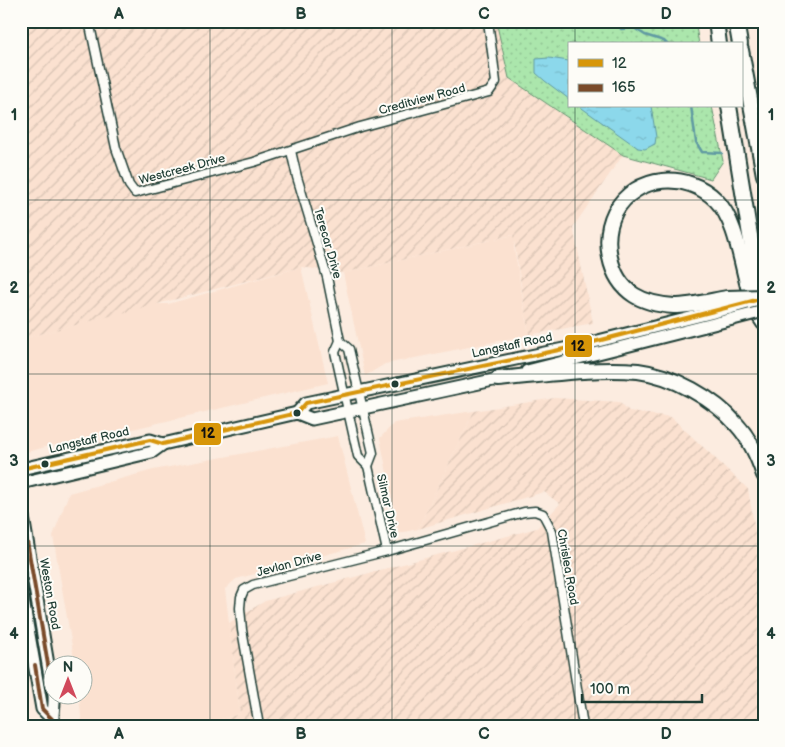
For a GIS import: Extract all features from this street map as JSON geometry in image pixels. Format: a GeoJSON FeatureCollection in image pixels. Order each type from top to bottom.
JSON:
{"type":"FeatureCollection","features":[{"type":"Feature","properties":{"kind":"highway"},"geometry":{"type":"LineString","coordinates":[[716,21],[720,42]]}},
{"type":"Feature","properties":{"kind":"highway"},"geometry":{"type":"LineString","coordinates":[[736,21],[740,42]]}},
{"type":"Feature","properties":{"kind":"highway"},"geometry":{"type":"LineString","coordinates":[[742,55],[764,174]]}},
{"type":"Feature","properties":{"kind":"highway"},"geometry":{"type":"LineString","coordinates":[[729,108],[764,321]]}},
{"type":"Feature","properties":{"kind":"highway"},"geometry":{"type":"LineString","coordinates":[[764,297],[730,308],[675,306],[654,303],[634,295],[618,277],[608,248],[615,212],[628,197],[643,186],[660,181],[675,180],[693,183],[708,193],[725,211],[732,228],[754,308],[764,321]]}},
{"type":"Feature","properties":{"kind":"highway"},"geometry":{"type":"LineString","coordinates":[[498,379],[618,370],[664,377],[695,391],[718,407],[737,424],[749,441],[764,475]]}},
{"type":"Feature","properties":{"kind":"main road","name":"Langstaff Road"},"geometry":{"type":"LineString","coordinates":[[21,483],[152,452],[163,444],[297,413],[312,419],[498,379],[730,308]]}},
{"type":"Feature","properties":{"kind":"main road","name":"Langstaff Road"},"geometry":{"type":"LineString","coordinates":[[297,413],[306,403],[578,346],[730,308],[764,311]]}},
{"type":"Feature","properties":{"kind":"main road","name":"Langstaff Road"},"geometry":{"type":"LineString","coordinates":[[21,469],[150,440],[163,444]]}},
{"type":"Feature","properties":{"kind":"main road","name":"Weston Road"},"geometry":{"type":"LineString","coordinates":[[21,505],[46,654]]}},
{"type":"Feature","properties":{"kind":"main road"},"geometry":{"type":"LineString","coordinates":[[21,590],[42,709],[53,723]]}},
{"type":"Feature","properties":{"kind":"main road"},"geometry":{"type":"LineString","coordinates":[[53,723],[55,704]]}},
{"type":"Feature","properties":{"kind":"street","name":"Westcreek Drive"},"geometry":{"type":"LineString","coordinates":[[89,21],[116,148],[129,185],[135,193],[291,151]]}},
{"type":"Feature","properties":{"kind":"street","name":"Creditview Road"},"geometry":{"type":"LineString","coordinates":[[291,151],[360,127],[489,92],[496,82],[488,21]]}},
{"type":"Feature","properties":{"kind":"street","name":"Terecar Drive"},"geometry":{"type":"LineString","coordinates":[[291,151],[327,277],[340,341],[335,352],[344,394]]}},
{"type":"Feature","properties":{"kind":"street","name":"Terecar Drive"},"geometry":{"type":"LineString","coordinates":[[340,341],[349,348],[362,408]]}},
{"type":"Feature","properties":{"kind":"street","name":"Silmar Drive"},"geometry":{"type":"LineString","coordinates":[[344,394],[358,456],[368,466],[387,551]]}},
{"type":"Feature","properties":{"kind":"street","name":"Silmar Drive"},"geometry":{"type":"LineString","coordinates":[[362,408],[373,453],[368,466]]}},
{"type":"Feature","properties":{"kind":"street","name":"Chrislea Road"},"geometry":{"type":"LineString","coordinates":[[387,551],[524,512],[535,511],[543,514],[552,531],[584,726]]}},
{"type":"Feature","properties":{"kind":"street","name":"Jevlan Drive"},"geometry":{"type":"LineString","coordinates":[[259,726],[242,630],[241,597],[244,590],[261,583],[387,551]]}},
{"type":"Feature","properties":{"kind":"shaded area"},"geometry":{"type":"Polygon","coordinates":[[[21,21],[242,21],[243,26],[378,21],[496,21],[509,78],[623,155],[573,227],[593,323],[529,335],[513,235],[343,273],[301,267],[21,339],[21,21]]]}},
{"type":"Feature","properties":{"kind":"shaded area"},"geometry":{"type":"Polygon","coordinates":[[[514,235],[514,247],[529,335],[385,364],[365,376],[343,273],[514,235]]]}},
{"type":"Feature","properties":{"kind":"shaded area"},"geometry":{"type":"Polygon","coordinates":[[[301,267],[328,383],[65,445],[53,445],[27,452],[21,428],[21,339],[153,304],[168,304],[301,267]]]}},
{"type":"Feature","properties":{"kind":"shaded area"},"geometry":{"type":"Polygon","coordinates":[[[555,398],[620,402],[629,411],[671,417],[748,489],[764,583],[764,726],[195,726],[240,714],[229,623],[265,601],[537,528],[560,504],[544,492],[418,529],[474,411],[555,398]]]}},
{"type":"Feature","properties":{"kind":"shaded area"},"geometry":{"type":"Polygon","coordinates":[[[474,411],[418,529],[399,533],[380,438],[394,423],[474,411]]]}},
{"type":"Feature","properties":{"kind":"shaded area"},"geometry":{"type":"Polygon","coordinates":[[[338,436],[365,544],[236,579],[225,589],[240,714],[195,726],[82,726],[80,704],[92,704],[92,654],[73,654],[53,536],[69,493],[153,470],[338,436]]]}},
{"type":"Feature","properties":{"kind":"green space"},"geometry":{"type":"Polygon","coordinates":[[[242,21],[378,21],[243,26],[242,21]]]}},
{"type":"Feature","properties":{"kind":"green space"},"geometry":{"type":"Polygon","coordinates":[[[496,21],[695,21],[699,42],[568,42],[568,108],[712,108],[723,161],[711,179],[623,155],[509,78],[496,21]]]}},
{"type":"Feature","properties":{"kind":"water"},"geometry":{"type":"Polygon","coordinates":[[[549,58],[568,61],[568,98],[536,73],[536,59],[549,58]]]}},
{"type":"Feature","properties":{"kind":"water"},"geometry":{"type":"Polygon","coordinates":[[[582,108],[651,108],[656,137],[655,144],[645,149],[638,148],[582,108]]]}},
{"type":"Feature","properties":{"kind":"waterway"},"geometry":{"type":"LineString","coordinates":[[603,21],[605,23],[608,21]]}},
{"type":"Feature","properties":{"kind":"waterway"},"geometry":{"type":"LineString","coordinates":[[618,21],[621,29],[634,28],[645,35],[665,42]]}},
{"type":"Feature","properties":{"kind":"waterway"},"geometry":{"type":"LineString","coordinates":[[691,108],[696,142],[702,152],[722,153]]}},
{"type":"Feature","properties":{"kind":"transit line","name":"12"},"geometry":{"type":"LineString","coordinates":[[21,469],[150,440],[163,444],[297,413],[306,403],[578,346],[764,298]]}},
{"type":"Feature","properties":{"kind":"transit line","name":"165"},"geometry":{"type":"LineString","coordinates":[[21,506],[46,654]]}},
{"type":"Feature","properties":{"kind":"transit line","name":"165"},"geometry":{"type":"LineString","coordinates":[[35,665],[42,709],[52,719],[53,726]]}}]}
